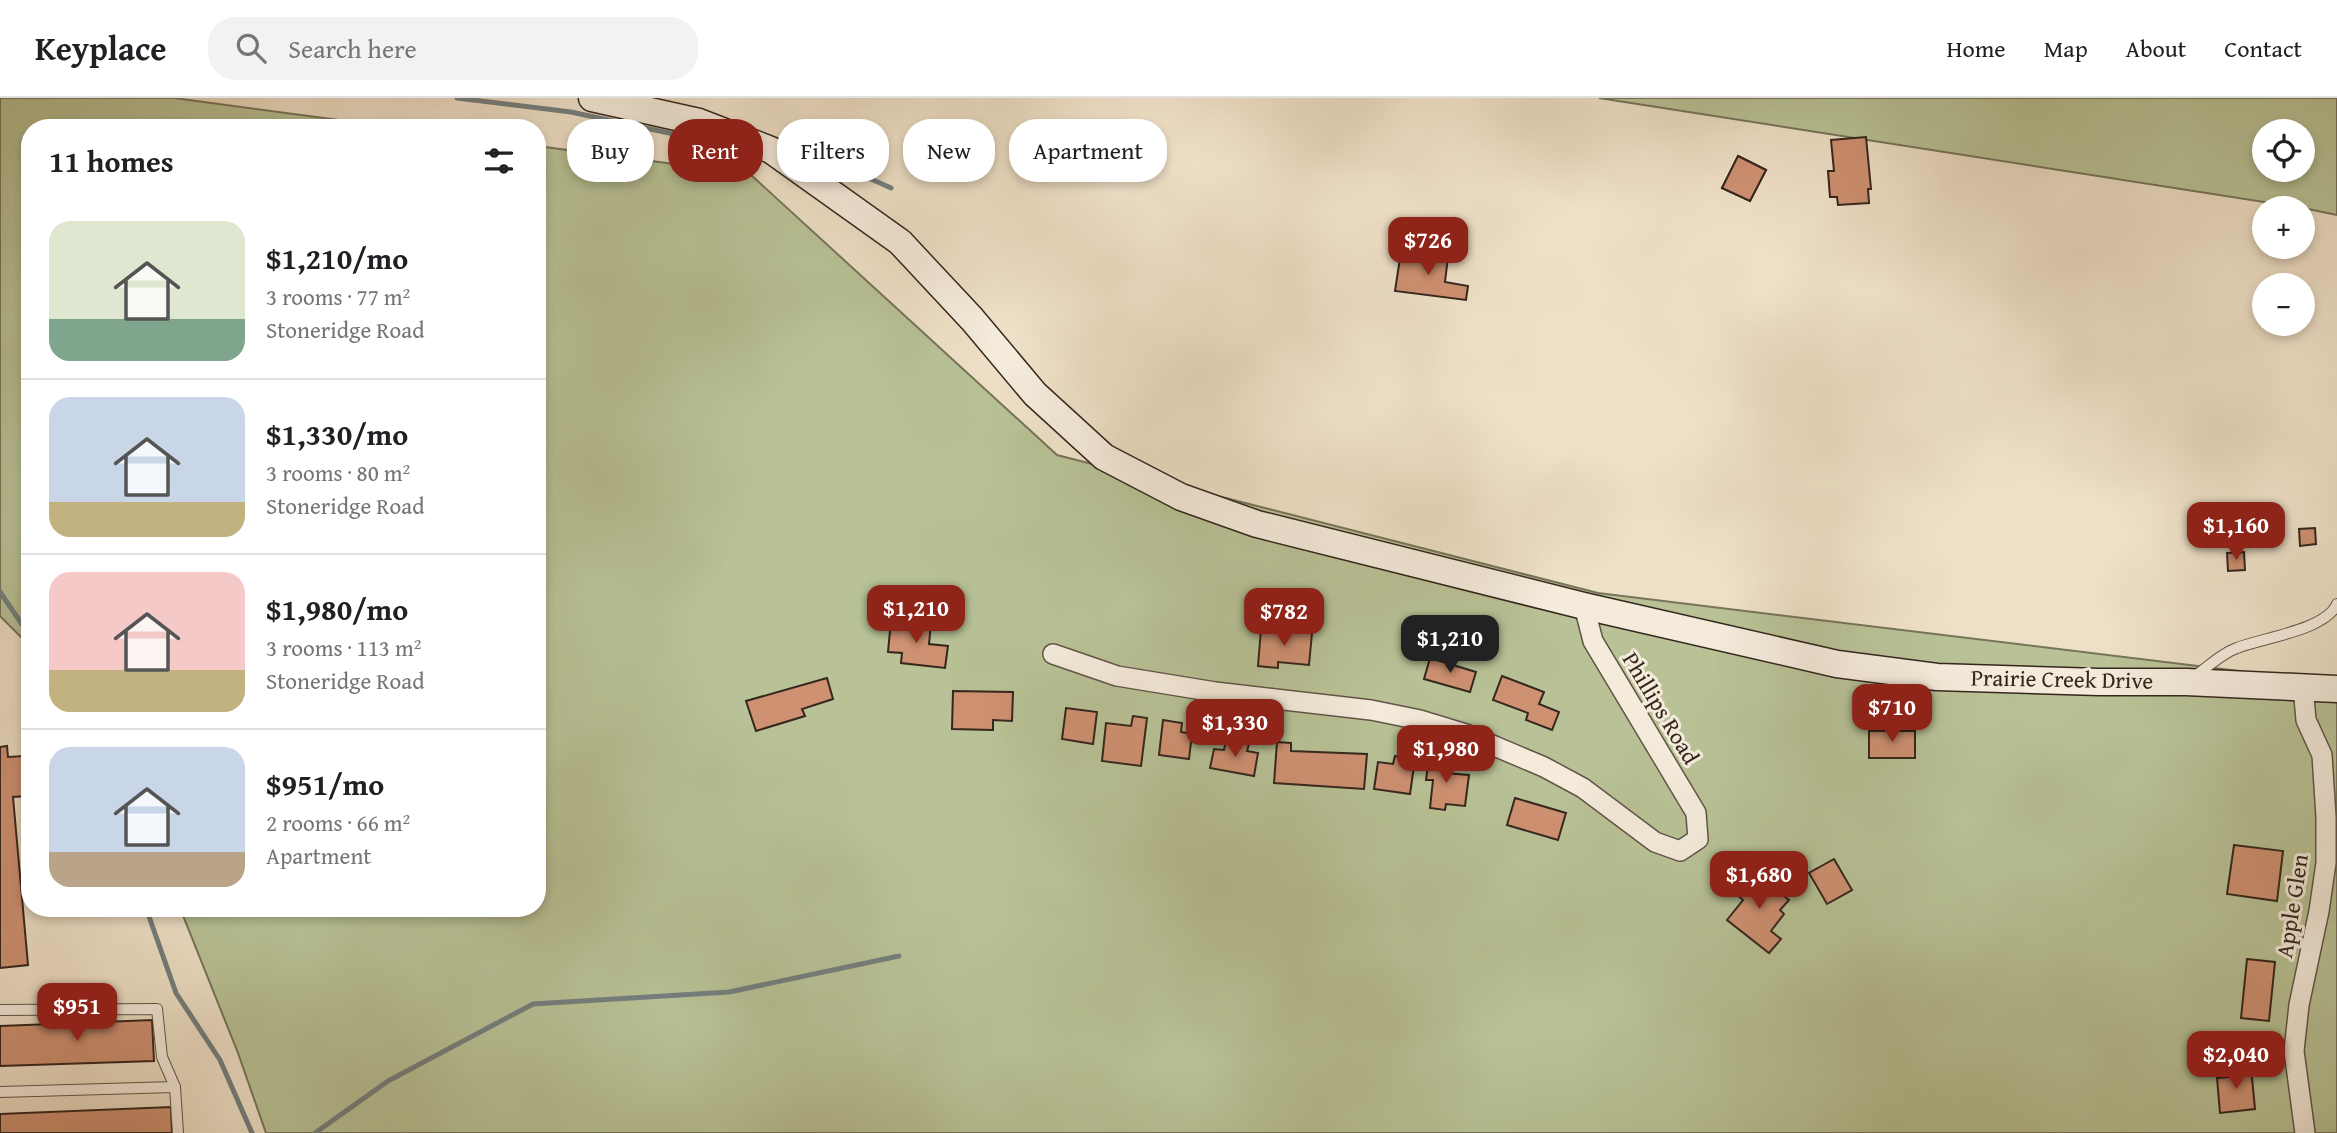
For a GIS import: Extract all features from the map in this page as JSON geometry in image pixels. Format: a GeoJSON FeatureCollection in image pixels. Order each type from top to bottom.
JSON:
{"type":"FeatureCollection","features":[{"type":"Feature","properties":{"kind":"main road","name":"Prairie Creek Drive"},"geometry":{"type":"LineString","coordinates":[[592,98],[699,122],[771,150],[900,243],[972,319],[1035,394],[1104,457],[1181,497],[1258,524],[1584,606],[1837,664],[1937,677],[2186,682],[2337,689]]}},
{"type":"Feature","properties":{"kind":"street","name":"Phillips Road"},"geometry":{"type":"LineString","coordinates":[[1054,654],[1117,676],[1215,692],[1371,710],[1420,720],[1466,734],[1544,767],[1583,788],[1655,842],[1680,851],[1698,839],[1696,813],[1593,641],[1584,606]]}},
{"type":"Feature","properties":{"kind":"street","name":"Apple Glen"},"geometry":{"type":"LineString","coordinates":[[2303,687],[2306,720],[2322,755],[2326,817],[2326,863],[2299,1005],[2294,1051],[2305,1133]]}},
{"type":"Feature","properties":{"kind":"lane"},"geometry":{"type":"LineString","coordinates":[[2186,682],[2234,649],[2317,624],[2336,609],[2337,604]]}},
{"type":"Feature","properties":{"kind":"lane"},"geometry":{"type":"LineString","coordinates":[[0,1010],[157,1009],[162,1057],[175,1087],[178,1133]]}},
{"type":"Feature","properties":{"kind":"lane"},"geometry":{"type":"LineString","coordinates":[[0,1092],[175,1087]]}},
{"type":"Feature","properties":{"kind":"green space"},"geometry":{"type":"Polygon","coordinates":[[[0,98],[174,98],[332,119],[21,119],[21,637],[0,616],[0,98]]]}},
{"type":"Feature","properties":{"kind":"green space"},"geometry":{"type":"Polygon","coordinates":[[[1599,98],[2337,98],[2337,215],[2315,210],[2315,196],[2252,196],[2252,200],[1599,98]]]}},
{"type":"Feature","properties":{"kind":"green space"},"geometry":{"type":"Polygon","coordinates":[[[546,147],[567,150],[567,182],[654,182],[654,161],[668,163],[668,182],[759,182],[1057,455],[1598,593],[2337,683],[2337,1133],[266,1133],[238,1053],[184,917],[546,917],[546,147]]]}},
{"type":"Feature","properties":{"kind":"building"},"geometry":{"type":"Polygon","coordinates":[[[1866,137],[1871,189],[1868,189],[1869,203],[1838,205],[1837,197],[1830,197],[1828,171],[1834,171],[1831,140],[1866,137]]]}},
{"type":"Feature","properties":{"kind":"building"},"geometry":{"type":"Polygon","coordinates":[[[1738,156],[1766,170],[1750,201],[1722,188],[1738,156]]]}},
{"type":"Feature","properties":{"kind":"building"},"geometry":{"type":"Polygon","coordinates":[[[1738,156],[1766,170],[1750,201],[1722,188],[1738,156]]]}},
{"type":"Feature","properties":{"kind":"building"},"geometry":{"type":"Polygon","coordinates":[[[1413,252],[1448,257],[1445,282],[1468,286],[1466,300],[1395,291],[1400,258],[1412,260],[1413,252]]]}},
{"type":"Feature","properties":{"kind":"building"},"geometry":{"type":"Polygon","coordinates":[[[2315,528],[2316,544],[2300,546],[2299,529],[2315,528]]]}},
{"type":"Feature","properties":{"kind":"building"},"geometry":{"type":"Polygon","coordinates":[[[2244,552],[2245,570],[2228,571],[2227,553],[2244,552]]]}},
{"type":"Feature","properties":{"kind":"building"},"geometry":{"type":"Polygon","coordinates":[[[891,620],[931,624],[929,644],[948,646],[945,668],[901,663],[902,653],[888,652],[891,620]]]}},
{"type":"Feature","properties":{"kind":"building"},"geometry":{"type":"Polygon","coordinates":[[[1261,629],[1312,633],[1309,665],[1278,662],[1278,668],[1258,666],[1261,629]]]}},
{"type":"Feature","properties":{"kind":"building"},"geometry":{"type":"Polygon","coordinates":[[[1430,658],[1476,672],[1470,692],[1424,679],[1430,658]]]}},
{"type":"Feature","properties":{"kind":"building"},"geometry":{"type":"Polygon","coordinates":[[[1502,676],[1544,692],[1539,704],[1559,712],[1552,730],[1526,720],[1528,713],[1493,700],[1502,676]]]}},
{"type":"Feature","properties":{"kind":"building"},"geometry":{"type":"Polygon","coordinates":[[[827,678],[833,699],[802,709],[805,716],[756,731],[746,701],[827,678]]]}},
{"type":"Feature","properties":{"kind":"building"},"geometry":{"type":"Polygon","coordinates":[[[953,691],[1013,692],[1012,721],[993,720],[993,730],[952,729],[953,691]]]}},
{"type":"Feature","properties":{"kind":"building"},"geometry":{"type":"Polygon","coordinates":[[[1066,708],[1097,712],[1093,744],[1062,739],[1066,708]]]}},
{"type":"Feature","properties":{"kind":"building"},"geometry":{"type":"Polygon","coordinates":[[[1133,716],[1147,718],[1141,766],[1102,761],[1106,723],[1131,726],[1133,716]]]}},
{"type":"Feature","properties":{"kind":"building"},"geometry":{"type":"Polygon","coordinates":[[[1163,720],[1182,723],[1181,732],[1192,734],[1189,759],[1159,755],[1163,720]]]}},
{"type":"Feature","properties":{"kind":"building"},"geometry":{"type":"Polygon","coordinates":[[[1869,731],[1915,731],[1915,758],[1869,758],[1869,731]]]}},
{"type":"Feature","properties":{"kind":"building"},"geometry":{"type":"Polygon","coordinates":[[[1226,740],[1249,744],[1247,751],[1258,753],[1254,776],[1210,768],[1214,749],[1224,750],[1226,740]]]}},
{"type":"Feature","properties":{"kind":"building"},"geometry":{"type":"Polygon","coordinates":[[[1277,742],[1291,743],[1291,751],[1367,754],[1364,789],[1274,783],[1277,742]]]}},
{"type":"Feature","properties":{"kind":"building"},"geometry":{"type":"Polygon","coordinates":[[[7,746],[8,757],[21,756],[21,796],[13,797],[21,917],[24,917],[28,965],[0,968],[0,747],[7,746]]]}},
{"type":"Feature","properties":{"kind":"building"},"geometry":{"type":"Polygon","coordinates":[[[1395,756],[1415,759],[1410,794],[1374,789],[1378,762],[1393,764],[1395,756]]]}},
{"type":"Feature","properties":{"kind":"building"},"geometry":{"type":"Polygon","coordinates":[[[1429,758],[1448,760],[1446,773],[1469,775],[1465,806],[1446,804],[1445,810],[1430,808],[1433,780],[1426,780],[1429,758]]]}},
{"type":"Feature","properties":{"kind":"building"},"geometry":{"type":"Polygon","coordinates":[[[1515,798],[1566,813],[1558,840],[1507,825],[1515,798]]]}},
{"type":"Feature","properties":{"kind":"building"},"geometry":{"type":"Polygon","coordinates":[[[2234,845],[2283,851],[2277,901],[2227,894],[2234,845]]]}},
{"type":"Feature","properties":{"kind":"building"},"geometry":{"type":"Polygon","coordinates":[[[1834,859],[1852,890],[1827,904],[1809,873],[1834,859]]]}},
{"type":"Feature","properties":{"kind":"building"},"geometry":{"type":"Polygon","coordinates":[[[1754,871],[1789,900],[1780,910],[1784,914],[1771,931],[1781,939],[1769,953],[1727,920],[1743,900],[1735,893],[1754,871]]]}},
{"type":"Feature","properties":{"kind":"building"},"geometry":{"type":"Polygon","coordinates":[[[2247,959],[2275,962],[2269,1021],[2241,1018],[2247,959]]]}},
{"type":"Feature","properties":{"kind":"building"},"geometry":{"type":"Polygon","coordinates":[[[152,1020],[154,1061],[0,1066],[0,1026],[152,1020]]]}},
{"type":"Feature","properties":{"kind":"building"},"geometry":{"type":"Polygon","coordinates":[[[2251,1067],[2255,1109],[2220,1113],[2217,1078],[2228,1077],[2227,1070],[2251,1067]]]}},
{"type":"Feature","properties":{"kind":"building"},"geometry":{"type":"Polygon","coordinates":[[[171,1107],[172,1133],[0,1133],[0,1114],[171,1107]]]}},
{"type":"Feature","properties":{"kind":"waterway"},"geometry":{"type":"LineString","coordinates":[[457,98],[571,112],[668,133]]}},
{"type":"Feature","properties":{"kind":"waterway"},"geometry":{"type":"LineString","coordinates":[[878,182],[891,188]]}},
{"type":"Feature","properties":{"kind":"waterway"},"geometry":{"type":"LineString","coordinates":[[0,592],[21,623]]}},
{"type":"Feature","properties":{"kind":"waterway"},"geometry":{"type":"LineString","coordinates":[[149,917],[176,993],[220,1060],[252,1133]]}},
{"type":"Feature","properties":{"kind":"waterway"},"geometry":{"type":"LineString","coordinates":[[315,1133],[388,1081],[533,1004],[729,992],[899,956]]}}]}
